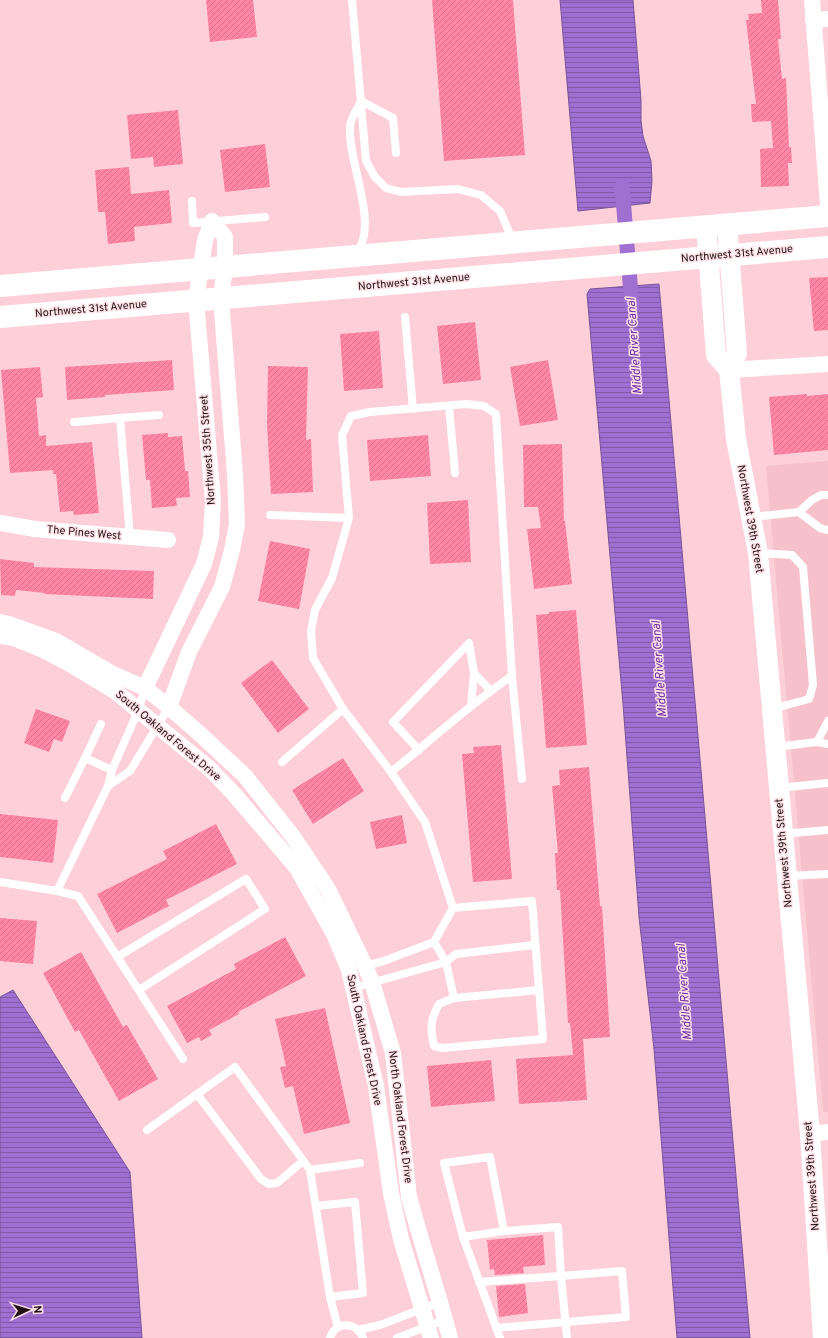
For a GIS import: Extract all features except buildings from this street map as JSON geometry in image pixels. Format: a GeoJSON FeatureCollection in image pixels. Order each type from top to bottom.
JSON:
{"type":"FeatureCollection","features":[{"type":"Feature","properties":{"kind":"main road"},"geometry":{"type":"LineString","coordinates":[[0,286],[828,216]]}},
{"type":"Feature","properties":{"kind":"main road","name":"Northwest 31st Avenue"},"geometry":{"type":"LineString","coordinates":[[0,317],[828,247]]}},
{"type":"Feature","properties":{"kind":"street"},"geometry":{"type":"LineString","coordinates":[[812,0],[821,19],[828,204]]}},
{"type":"Feature","properties":{"kind":"street"},"geometry":{"type":"LineString","coordinates":[[169,707],[189,652],[222,587],[237,524],[235,474],[221,299],[225,267],[225,237],[212,221]]}},
{"type":"Feature","properties":{"kind":"street","name":"Northwest 35th Street"},"geometry":{"type":"LineString","coordinates":[[144,688],[204,564],[211,537],[213,501],[196,300],[200,269],[206,240],[212,221]]}},
{"type":"Feature","properties":{"kind":"street"},"geometry":{"type":"LineString","coordinates":[[717,225],[719,256],[716,355],[729,370],[828,364]]}},
{"type":"Feature","properties":{"kind":"street","name":"Northwest 39th Street"},"geometry":{"type":"LineString","coordinates":[[729,370],[736,439],[758,553],[786,876],[819,1133],[823,1338]]}},
{"type":"Feature","properties":{"kind":"street","name":"The Pines West"},"geometry":{"type":"LineString","coordinates":[[0,523],[35,529],[168,540]]}},
{"type":"Feature","properties":{"kind":"street","name":"South Oakland Forest Drive"},"geometry":{"type":"LineString","coordinates":[[0,622],[56,641],[111,674],[144,688]]}},
{"type":"Feature","properties":{"kind":"street","name":"South Oakland Forest Drive"},"geometry":{"type":"LineString","coordinates":[[0,636],[14,638],[42,649],[116,692],[214,774],[239,799],[298,868],[334,934],[349,970],[376,1086],[391,1193],[401,1239],[430,1332]]}},
{"type":"Feature","properties":{"kind":"street","name":"North Oakland Forest Drive"},"geometry":{"type":"LineString","coordinates":[[144,688],[200,734],[245,776],[294,838],[328,889],[366,966],[393,1053],[409,1197],[450,1338]]}},
{"type":"Feature","properties":{"kind":"lane"},"geometry":{"type":"LineString","coordinates":[[352,0],[366,161],[375,177],[386,188],[401,192],[458,189],[481,195],[500,212],[514,243]]}},
{"type":"Feature","properties":{"kind":"lane"},"geometry":{"type":"LineString","coordinates":[[361,101],[393,118],[396,153]]}},
{"type":"Feature","properties":{"kind":"lane"},"geometry":{"type":"LineString","coordinates":[[355,256],[361,248],[366,225],[353,157],[350,126],[361,101]]}},
{"type":"Feature","properties":{"kind":"lane"},"geometry":{"type":"LineString","coordinates":[[192,201],[193,223],[265,217]]}},
{"type":"Feature","properties":{"kind":"lane"},"geometry":{"type":"LineString","coordinates":[[405,317],[413,409]]}},
{"type":"Feature","properties":{"kind":"lane"},"geometry":{"type":"LineString","coordinates":[[349,970],[381,962],[434,942],[453,908],[424,822],[391,772],[343,709],[313,658],[311,630],[315,610],[332,578],[349,518],[342,435],[351,416],[370,412],[466,404],[484,406],[496,414],[512,676],[522,779]]}},
{"type":"Feature","properties":{"kind":"lane"},"geometry":{"type":"LineString","coordinates":[[449,406],[456,473]]}},
{"type":"Feature","properties":{"kind":"lane"},"geometry":{"type":"LineString","coordinates":[[74,422],[158,415]]}},
{"type":"Feature","properties":{"kind":"lane"},"geometry":{"type":"LineString","coordinates":[[120,418],[130,537]]}},
{"type":"Feature","properties":{"kind":"lane"},"geometry":{"type":"LineString","coordinates":[[751,517],[799,512],[812,500],[821,495],[828,495]]}},
{"type":"Feature","properties":{"kind":"lane"},"geometry":{"type":"LineString","coordinates":[[799,512],[820,528],[828,530]]}},
{"type":"Feature","properties":{"kind":"lane"},"geometry":{"type":"LineString","coordinates":[[270,515],[349,518]]}},
{"type":"Feature","properties":{"kind":"lane"},"geometry":{"type":"LineString","coordinates":[[758,553],[792,555],[803,567],[813,685],[809,699],[771,709]]}},
{"type":"Feature","properties":{"kind":"lane"},"geometry":{"type":"LineString","coordinates":[[419,750],[393,722],[469,643],[474,673],[471,706]]}},
{"type":"Feature","properties":{"kind":"lane"},"geometry":{"type":"LineString","coordinates":[[474,673],[490,690]]}},
{"type":"Feature","properties":{"kind":"lane"},"geometry":{"type":"LineString","coordinates":[[391,772],[490,690],[512,676]]}},
{"type":"Feature","properties":{"kind":"lane"},"geometry":{"type":"LineString","coordinates":[[57,890],[108,786],[112,770],[138,711],[144,688]]}},
{"type":"Feature","properties":{"kind":"lane"},"geometry":{"type":"LineString","coordinates":[[108,786],[130,771],[169,707]]}},
{"type":"Feature","properties":{"kind":"lane"},"geometry":{"type":"LineString","coordinates":[[282,762],[343,709]]}},
{"type":"Feature","properties":{"kind":"lane"},"geometry":{"type":"LineString","coordinates":[[817,742],[828,721]]}},
{"type":"Feature","properties":{"kind":"lane"},"geometry":{"type":"LineString","coordinates":[[65,798],[101,724]]}},
{"type":"Feature","properties":{"kind":"lane"},"geometry":{"type":"LineString","coordinates":[[774,747],[817,742],[828,744]]}},
{"type":"Feature","properties":{"kind":"lane"},"geometry":{"type":"LineString","coordinates":[[85,758],[112,770]]}},
{"type":"Feature","properties":{"kind":"lane"},"geometry":{"type":"LineString","coordinates":[[778,788],[828,784]]}},
{"type":"Feature","properties":{"kind":"lane"},"geometry":{"type":"LineString","coordinates":[[782,834],[828,830]]}},
{"type":"Feature","properties":{"kind":"lane"},"geometry":{"type":"LineString","coordinates":[[786,876],[828,874]]}},
{"type":"Feature","properties":{"kind":"lane"},"geometry":{"type":"LineString","coordinates":[[117,957],[246,879],[265,909],[139,990]]}},
{"type":"Feature","properties":{"kind":"lane"},"geometry":{"type":"LineString","coordinates":[[0,882],[57,890],[78,896],[182,1059]]}},
{"type":"Feature","properties":{"kind":"lane"},"geometry":{"type":"LineString","coordinates":[[453,908],[532,901],[543,1040],[442,1048],[434,1046],[431,1033],[432,1018],[439,1004],[454,998],[539,990]]}},
{"type":"Feature","properties":{"kind":"lane"},"geometry":{"type":"LineString","coordinates":[[434,942],[446,962],[454,998]]}},
{"type":"Feature","properties":{"kind":"lane"},"geometry":{"type":"LineString","coordinates":[[354,988],[446,962],[456,954],[535,945]]}},
{"type":"Feature","properties":{"kind":"lane"},"geometry":{"type":"LineString","coordinates":[[147,1130],[235,1067],[310,1170],[330,1297],[338,1327]]}},
{"type":"Feature","properties":{"kind":"lane"},"geometry":{"type":"LineString","coordinates":[[197,1094],[261,1178],[269,1184],[277,1184],[304,1161]]}},
{"type":"Feature","properties":{"kind":"lane"},"geometry":{"type":"LineString","coordinates":[[500,1338],[463,1237],[444,1163],[490,1157],[504,1231]]}},
{"type":"Feature","properties":{"kind":"lane"},"geometry":{"type":"LineString","coordinates":[[310,1170],[360,1163]]}},
{"type":"Feature","properties":{"kind":"lane"},"geometry":{"type":"LineString","coordinates":[[316,1206],[355,1202],[364,1293],[330,1297]]}},
{"type":"Feature","properties":{"kind":"lane"},"geometry":{"type":"LineString","coordinates":[[463,1237],[504,1231],[558,1227],[567,1338]]}},
{"type":"Feature","properties":{"kind":"lane"},"geometry":{"type":"LineString","coordinates":[[479,1282],[622,1271],[626,1317],[496,1328]]}},
{"type":"Feature","properties":{"kind":"lane"},"geometry":{"type":"LineString","coordinates":[[358,1330],[380,1324],[440,1302]]}},
{"type":"Feature","properties":{"kind":"lane"},"geometry":{"type":"LineString","coordinates":[[397,1338],[430,1332],[444,1320]]}},
{"type":"Feature","properties":{"kind":"lane"},"geometry":{"type":"LineString","coordinates":[[330,1338],[338,1327],[349,1325],[358,1330],[363,1338]]}},
{"type":"Feature","properties":{"kind":"shaded area"},"geometry":{"type":"Polygon","coordinates":[[[828,461],[828,1112],[823,1112],[766,466],[828,461]]]}},
{"type":"Feature","properties":{"kind":"water"},"geometry":{"type":"Polygon","coordinates":[[[560,0],[633,0],[641,100],[641,121],[643,136],[651,161],[652,181],[650,203],[578,211],[560,0]]]}},
{"type":"Feature","properties":{"kind":"water"},"geometry":{"type":"Polygon","coordinates":[[[659,284],[750,1338],[677,1338],[654,1049],[639,917],[623,704],[587,294],[590,289],[659,284]]]}},
{"type":"Feature","properties":{"kind":"water"},"geometry":{"type":"Polygon","coordinates":[[[13,990],[130,1172],[142,1338],[0,1338],[0,997],[13,990]]]}},
{"type":"Feature","properties":{"kind":"waterway","name":"Middle River Canal"},"geometry":{"type":"LineString","coordinates":[[622,186],[632,306]]}}]}
